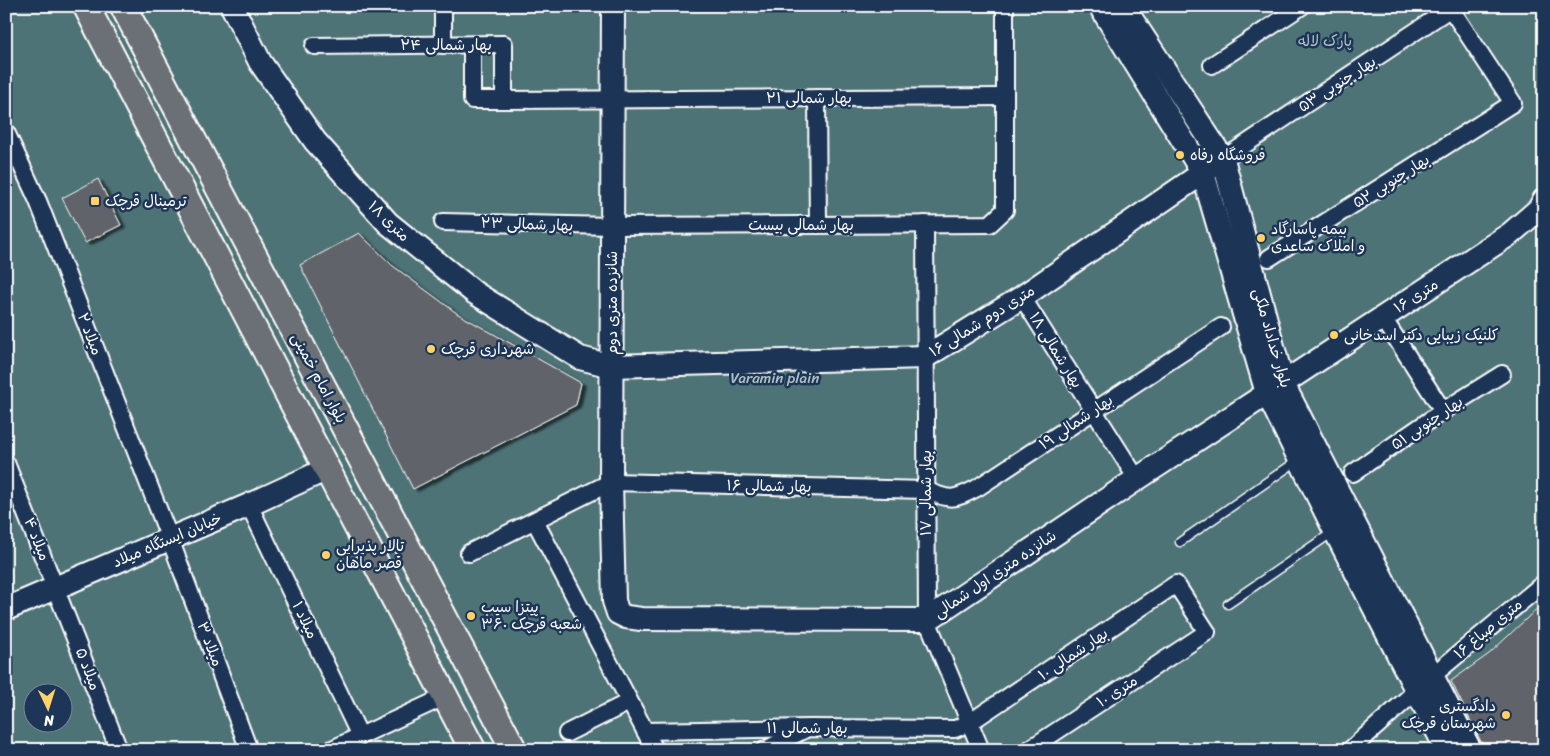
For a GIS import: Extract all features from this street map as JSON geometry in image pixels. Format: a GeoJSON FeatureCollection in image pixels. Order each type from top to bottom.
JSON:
{"type":"FeatureCollection","features":[{"type":"Feature","properties":{"kind":"main road"},"geometry":{"type":"LineString","coordinates":[[86,6],[473,750]]}},
{"type":"Feature","properties":{"kind":"main road","name":"بلوار امام خمینی"},"geometry":{"type":"LineString","coordinates":[[123,6],[514,750]]}},
{"type":"Feature","properties":{"kind":"street","name":"۱۸ متری"},"geometry":{"type":"LineString","coordinates":[[232,6],[260,62],[315,141],[388,223],[475,293],[580,358],[612,366]]}},
{"type":"Feature","properties":{"kind":"street"},"geometry":{"type":"LineString","coordinates":[[443,6],[443,45]]}},
{"type":"Feature","properties":{"kind":"street","name":"شانزده متری دوم"},"geometry":{"type":"LineString","coordinates":[[613,6],[611,482],[614,600]]}},
{"type":"Feature","properties":{"kind":"street"},"geometry":{"type":"LineString","coordinates":[[1005,6],[1005,97]]}},
{"type":"Feature","properties":{"kind":"street","name":"بلوار خداداد ملکی"},"geometry":{"type":"LineString","coordinates":[[1100,6],[1203,173],[1299,460],[1335,531],[1424,684],[1470,750]]}},
{"type":"Feature","properties":{"kind":"street","name":"بلوار خداداد ملکی"},"geometry":{"type":"LineString","coordinates":[[1123,6],[1223,159],[1275,389],[1424,684],[1447,750]]}},
{"type":"Feature","properties":{"kind":"street"},"geometry":{"type":"LineString","coordinates":[[1212,65],[1302,6]]}},
{"type":"Feature","properties":{"kind":"street","name":"بهار جنوبی ۵۳"},"geometry":{"type":"LineString","coordinates":[[1223,159],[1451,7]]}},
{"type":"Feature","properties":{"kind":"street","name":"بهار جنوبی ۵۲"},"geometry":{"type":"LineString","coordinates":[[1270,258],[1513,104],[1451,7]]}},
{"type":"Feature","properties":{"kind":"street","name":"بهار شمالی ۲۴"},"geometry":{"type":"LineString","coordinates":[[314,46],[504,44],[504,100]]}},
{"type":"Feature","properties":{"kind":"street"},"geometry":{"type":"LineString","coordinates":[[472,45],[472,100],[613,100]]}},
{"type":"Feature","properties":{"kind":"street","name":"بهار شمالی ۲۱"},"geometry":{"type":"LineString","coordinates":[[613,100],[1005,97]]}},
{"type":"Feature","properties":{"kind":"street","name":"بهار شمالی بیست"},"geometry":{"type":"LineString","coordinates":[[612,226],[990,224],[1005,210],[1005,97]]}},
{"type":"Feature","properties":{"kind":"street"},"geometry":{"type":"LineString","coordinates":[[817,98],[818,225]]}},
{"type":"Feature","properties":{"kind":"street","name":"میلاد ۲"},"geometry":{"type":"LineString","coordinates":[[6,132],[38,201],[170,539]]}},
{"type":"Feature","properties":{"kind":"street","name":"۱۶ متری دوم شمالی"},"geometry":{"type":"LineString","coordinates":[[612,366],[925,357],[1022,297],[1223,159]]}},
{"type":"Feature","properties":{"kind":"street","name":"۱۶ متری"},"geometry":{"type":"LineString","coordinates":[[1275,389],[1510,234],[1539,209],[1544,200]]}},
{"type":"Feature","properties":{"kind":"street","name":"بهار شمالی ۲۳"},"geometry":{"type":"LineString","coordinates":[[442,222],[612,226]]}},
{"type":"Feature","properties":{"kind":"street","name":"بهار شمالی ۱۷"},"geometry":{"type":"LineString","coordinates":[[925,224],[927,620],[981,750]]}},
{"type":"Feature","properties":{"kind":"street","name":"بهار شمالی ۱۸"},"geometry":{"type":"LineString","coordinates":[[1022,297],[1137,479]]}},
{"type":"Feature","properties":{"kind":"street"},"geometry":{"type":"LineString","coordinates":[[1383,318],[1443,412]]}},
{"type":"Feature","properties":{"kind":"street","name":"بهار شمالی ۱۹"},"geometry":{"type":"LineString","coordinates":[[926,490],[944,498],[959,498],[978,488],[1222,327]]}},
{"type":"Feature","properties":{"kind":"street","name":"بهار جنوبی ۵۱"},"geometry":{"type":"LineString","coordinates":[[1353,473],[1502,374]]}},
{"type":"Feature","properties":{"kind":"street","name":"شانزده متری اول شمالی"},"geometry":{"type":"LineString","coordinates":[[614,600],[618,613],[626,617],[641,619],[927,620],[1275,389]]}},
{"type":"Feature","properties":{"kind":"street","name":"میلاد ۴"},"geometry":{"type":"LineString","coordinates":[[6,462],[56,588]]}},
{"type":"Feature","properties":{"kind":"street","name":"خیابان ایستگاه میلاد"},"geometry":{"type":"LineString","coordinates":[[6,609],[249,505],[326,469]]}},
{"type":"Feature","properties":{"kind":"street"},"geometry":{"type":"LineString","coordinates":[[469,553],[611,482]]}},
{"type":"Feature","properties":{"kind":"street","name":"بهار شمالی ۱۶"},"geometry":{"type":"LineString","coordinates":[[611,482],[926,490]]}},
{"type":"Feature","properties":{"kind":"street","name":"میلاد ۱"},"geometry":{"type":"LineString","coordinates":[[249,505],[360,736]]}},
{"type":"Feature","properties":{"kind":"street"},"geometry":{"type":"LineString","coordinates":[[535,521],[654,750]]}},
{"type":"Feature","properties":{"kind":"street","name":"میلاد ۳"},"geometry":{"type":"LineString","coordinates":[[170,539],[249,750]]}},
{"type":"Feature","properties":{"kind":"street","name":"۱۶ متری صباغ"},"geometry":{"type":"LineString","coordinates":[[1350,750],[1424,684],[1544,583]]}},
{"type":"Feature","properties":{"kind":"street","name":"۱۰ متری"},"geometry":{"type":"LineString","coordinates":[[1028,750],[1207,632],[1176,584]]}},
{"type":"Feature","properties":{"kind":"street","name":"بهار شمالی ۱۰"},"geometry":{"type":"LineString","coordinates":[[969,723],[1176,584]]}},
{"type":"Feature","properties":{"kind":"street","name":"میلاد ۵"},"geometry":{"type":"LineString","coordinates":[[56,588],[119,750]]}},
{"type":"Feature","properties":{"kind":"street"},"geometry":{"type":"LineString","coordinates":[[336,749],[444,697]]}},
{"type":"Feature","properties":{"kind":"street"},"geometry":{"type":"LineString","coordinates":[[567,733],[630,702]]}},
{"type":"Feature","properties":{"kind":"street","name":"بهار شمالی ۱۱"},"geometry":{"type":"LineString","coordinates":[[645,731],[808,728],[955,729],[969,723]]}},
{"type":"Feature","properties":{"kind":"street"},"geometry":{"type":"LineString","coordinates":[[766,750],[808,728]]}},
{"type":"Feature","properties":{"kind":"lane"},"geometry":{"type":"LineString","coordinates":[[1180,542],[1299,460]]}},
{"type":"Feature","properties":{"kind":"lane"},"geometry":{"type":"LineString","coordinates":[[1228,604],[1335,531]]}},
{"type":"Feature","properties":{"kind":"green space","name":"Varamin plain"},"geometry":{"type":"Polygon","coordinates":[[[6,6],[1544,6],[1544,750],[6,750],[6,6]]]}},
{"type":"Feature","properties":{"kind":"building"},"geometry":{"type":"Polygon","coordinates":[[[98,179],[121,225],[85,243],[62,198],[98,179]]]}},
{"type":"Feature","properties":{"kind":"building","name":"شهرداری قرچک"},"geometry":{"type":"Polygon","coordinates":[[[359,233],[393,266],[458,314],[581,383],[576,405],[413,489],[300,265],[359,233]]]}},
{"type":"Feature","properties":{"kind":"building","name":"دادگستری شهرستان قرچک"},"geometry":{"type":"Polygon","coordinates":[[[1544,602],[1544,750],[1485,750],[1451,681],[1489,654],[1544,602]]]}},
{"type":"Feature","properties":{"kind":"place","name":"فروشگاه رفاه"},"geometry":{"type":"Point","coordinates":[1180,155]}},
{"type":"Feature","properties":{"kind":"place","name":"ترمینال قرچک"},"geometry":{"type":"Point","coordinates":[95,201]}},
{"type":"Feature","properties":{"kind":"place","name":"بیمه پاسارگاد و املاک ساعدی"},"geometry":{"type":"Point","coordinates":[1261,238]}},
{"type":"Feature","properties":{"kind":"place","name":"کلنیک زیبایی دکتر اسدخانی"},"geometry":{"type":"Point","coordinates":[1334,335]}},
{"type":"Feature","properties":{"kind":"place","name":"شهرداری قرچک"},"geometry":{"type":"Point","coordinates":[431,349]}},
{"type":"Feature","properties":{"kind":"place","name":"تالار پذیرایی قصر ماهان"},"geometry":{"type":"Point","coordinates":[326,555]}},
{"type":"Feature","properties":{"kind":"place","name":"پیتزا سیب ۳۶۰ شعبه قرچک"},"geometry":{"type":"Point","coordinates":[471,616]}},
{"type":"Feature","properties":{"kind":"place","name":"دادگستری شهرستان قرچک"},"geometry":{"type":"Point","coordinates":[1506,715]}},
{"type":"Feature","properties":{"kind":"park label","name":"پارک لاله"},"geometry":{"type":"Point","coordinates":[1325,41]}}]}
